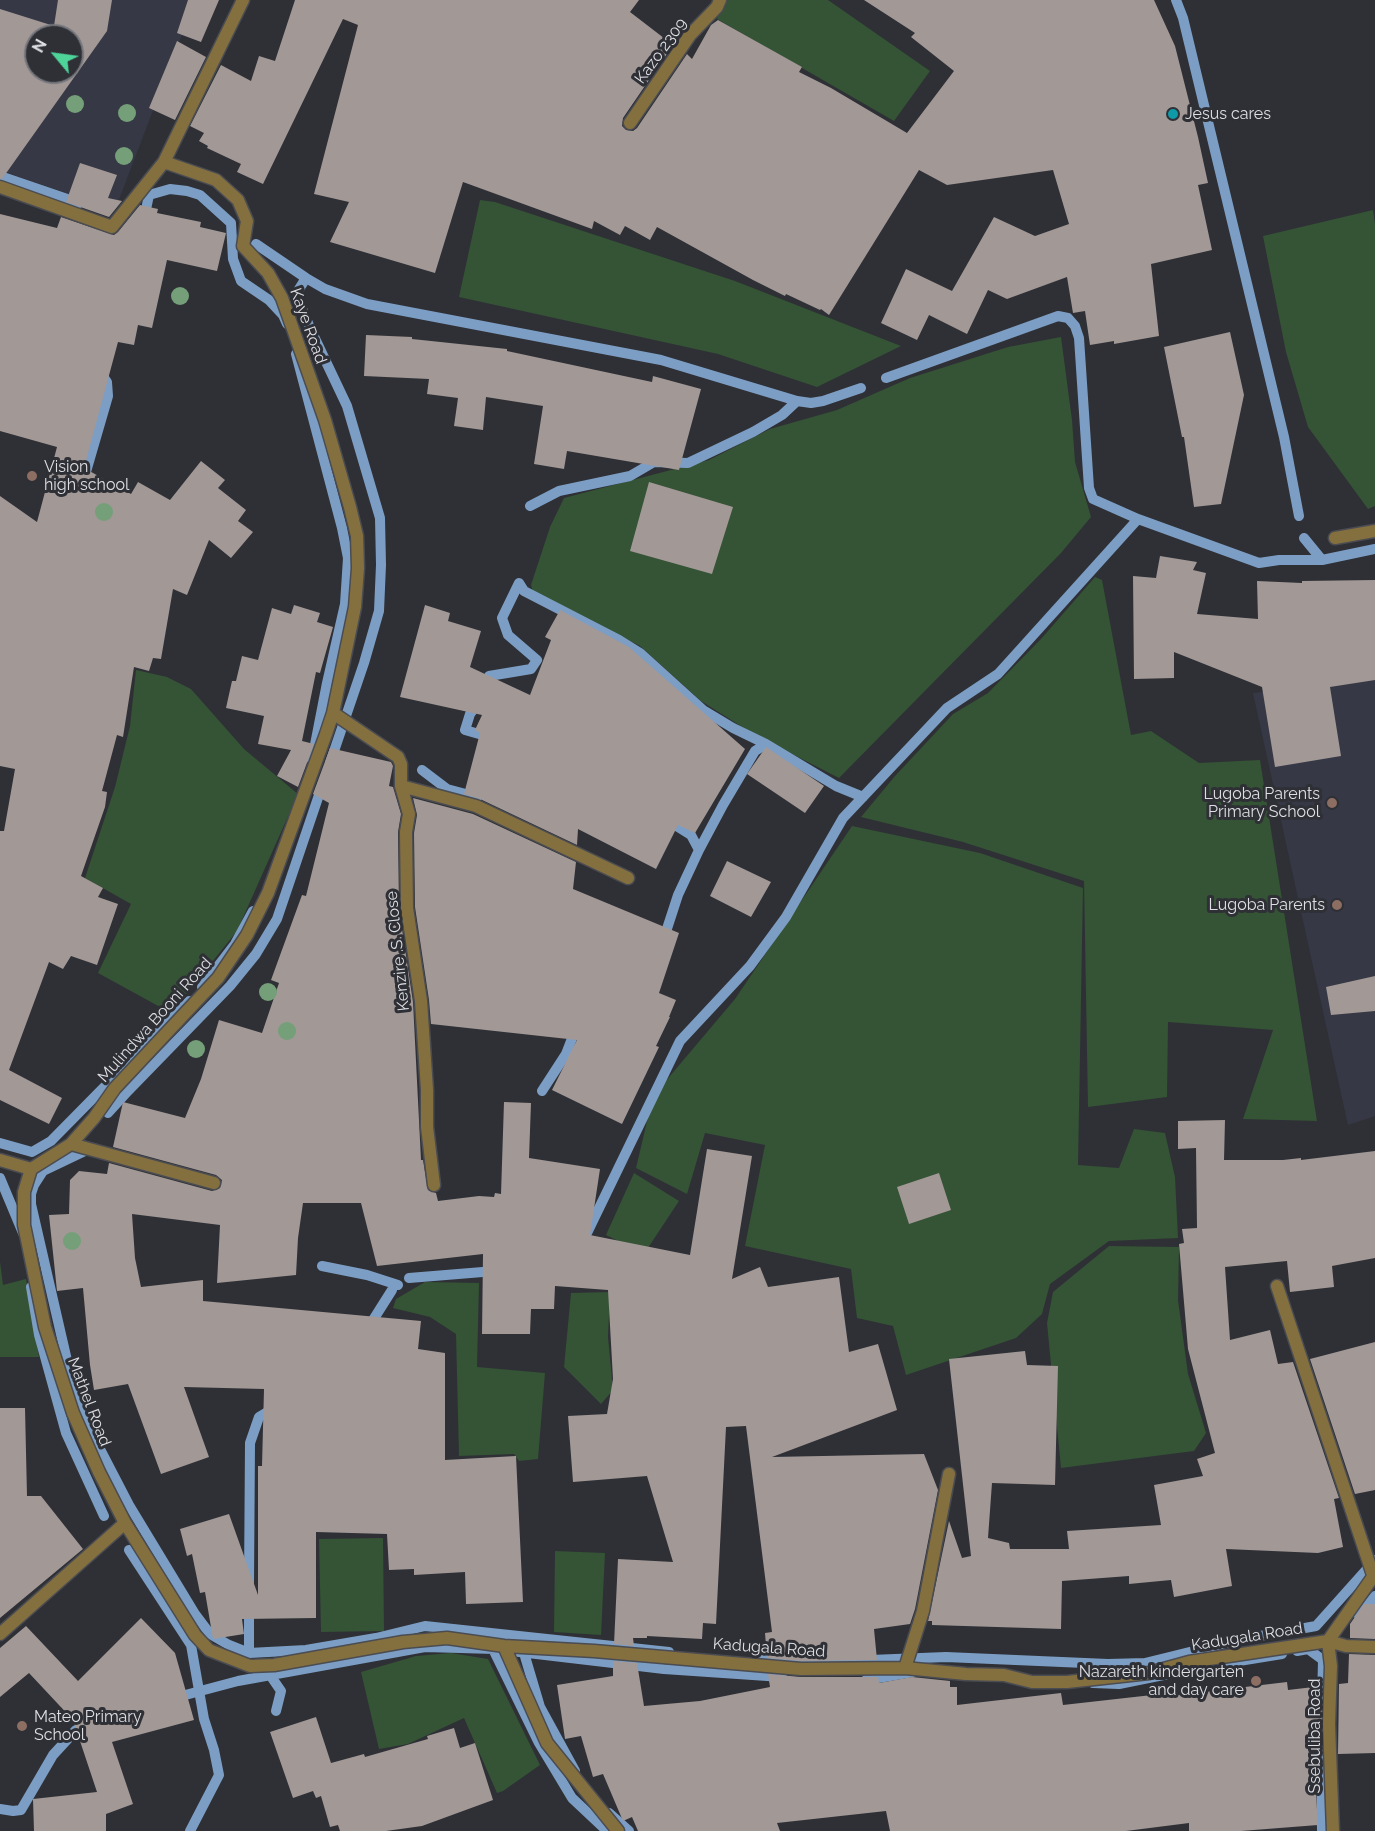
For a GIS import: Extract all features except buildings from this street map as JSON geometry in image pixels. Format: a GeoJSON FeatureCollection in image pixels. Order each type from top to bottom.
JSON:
{"type":"FeatureCollection","features":[{"type":"Feature","properties":{"kind":"street"},"geometry":{"type":"LineString","coordinates":[[0,187],[112,228],[164,162],[243,0]]}},
{"type":"Feature","properties":{"kind":"street","name":"Kazo 2309"},"geometry":{"type":"LineString","coordinates":[[630,123],[690,35],[717,7],[720,0]]}},
{"type":"Feature","properties":{"kind":"street","name":"Kaye Road"},"geometry":{"type":"LineString","coordinates":[[164,162],[216,180],[238,200],[247,221],[243,246],[268,273],[282,298],[325,420],[357,536],[358,568],[356,607],[333,713],[326,734]]}},
{"type":"Feature","properties":{"kind":"street"},"geometry":{"type":"LineString","coordinates":[[1335,538],[1375,531]]}},
{"type":"Feature","properties":{"kind":"street","name":"Kenzire .S. Close"},"geometry":{"type":"LineString","coordinates":[[333,713],[398,757],[401,764],[402,786],[409,814],[406,832],[407,908],[420,1001],[427,1090],[427,1127],[434,1185]]}},
{"type":"Feature","properties":{"kind":"street","name":"Mulindwa Booni Road"},"geometry":{"type":"LineString","coordinates":[[31,1169],[71,1144],[94,1118],[115,1088],[218,978],[247,936],[268,893],[326,734]]}},
{"type":"Feature","properties":{"kind":"street"},"geometry":{"type":"LineString","coordinates":[[402,786],[476,806],[628,878]]}},
{"type":"Feature","properties":{"kind":"street"},"geometry":{"type":"LineString","coordinates":[[71,1144],[214,1183]]}},
{"type":"Feature","properties":{"kind":"street"},"geometry":{"type":"LineString","coordinates":[[0,1160],[31,1169]]}},
{"type":"Feature","properties":{"kind":"street","name":"Mathel Road"},"geometry":{"type":"LineString","coordinates":[[31,1169],[24,1192],[24,1226],[45,1327],[73,1413],[125,1523],[195,1635],[209,1650]]}},
{"type":"Feature","properties":{"kind":"street"},"geometry":{"type":"LineString","coordinates":[[1277,1286],[1374,1574],[1328,1641]]}},
{"type":"Feature","properties":{"kind":"street"},"geometry":{"type":"LineString","coordinates":[[905,1668],[923,1611],[949,1474]]}},
{"type":"Feature","properties":{"kind":"street"},"geometry":{"type":"LineString","coordinates":[[0,1634],[125,1523]]}},
{"type":"Feature","properties":{"kind":"street","name":"Kadugala Road"},"geometry":{"type":"LineString","coordinates":[[209,1650],[250,1666],[274,1665],[414,1641],[447,1638],[504,1646],[618,1653],[801,1669],[905,1668],[1004,1675],[1032,1682],[1067,1682],[1149,1672],[1190,1662],[1328,1641],[1346,1646],[1375,1647]]}},
{"type":"Feature","properties":{"kind":"street","name":"Ssebuliba Road"},"geometry":{"type":"LineString","coordinates":[[1328,1641],[1331,1666],[1329,1724],[1333,1831]]}},
{"type":"Feature","properties":{"kind":"street"},"geometry":{"type":"LineString","coordinates":[[504,1646],[547,1743],[618,1831]]}},
{"type":"Feature","properties":{"kind":"shaded area"},"geometry":{"type":"Polygon","coordinates":[[[0,0],[195,0],[115,210],[0,170],[0,0]]]}},
{"type":"Feature","properties":{"kind":"shaded area","name":"Lugoba Parents"},"geometry":{"type":"Polygon","coordinates":[[[1375,678],[1375,1116],[1348,1125],[1253,693],[1375,678]]]}},
{"type":"Feature","properties":{"kind":"green space"},"geometry":{"type":"Polygon","coordinates":[[[724,0],[828,0],[930,71],[894,121],[717,19],[724,0]]]}},
{"type":"Feature","properties":{"kind":"green space"},"geometry":{"type":"Polygon","coordinates":[[[480,200],[495,202],[735,281],[901,346],[817,387],[718,354],[459,297],[480,200]]]}},
{"type":"Feature","properties":{"kind":"green space"},"geometry":{"type":"Polygon","coordinates":[[[1373,210],[1375,224],[1375,506],[1368,509],[1308,427],[1286,352],[1263,236],[1373,210]]]}},
{"type":"Feature","properties":{"kind":"green space"},"geometry":{"type":"Polygon","coordinates":[[[1061,337],[1075,462],[1091,517],[1061,553],[839,778],[755,735],[701,701],[640,646],[533,592],[531,585],[550,527],[564,498],[709,460],[770,429],[837,410],[910,378],[1008,347],[1061,337]]]}},
{"type":"Feature","properties":{"kind":"green space"},"geometry":{"type":"Polygon","coordinates":[[[1095,577],[1102,580],[1131,735],[1151,731],[1199,763],[1260,760],[1317,1121],[1243,1119],[1273,1030],[1168,1022],[1167,1097],[1088,1107],[1084,881],[963,842],[861,817],[895,776],[953,714],[988,693],[1041,639],[1095,577]]]}},
{"type":"Feature","properties":{"kind":"green space"},"geometry":{"type":"Polygon","coordinates":[[[136,670],[167,677],[191,689],[244,749],[298,794],[237,931],[171,1013],[98,973],[131,904],[85,878],[115,787],[130,726],[136,670]]]}},
{"type":"Feature","properties":{"kind":"green space"},"geometry":{"type":"Polygon","coordinates":[[[852,826],[980,853],[1083,888],[1078,1165],[1119,1168],[1134,1129],[1165,1133],[1175,1177],[1178,1238],[1109,1241],[1050,1284],[1042,1314],[1016,1338],[906,1375],[893,1326],[857,1318],[851,1269],[745,1246],[765,1145],[705,1133],[687,1194],[636,1168],[653,1096],[735,999],[852,826]]]}},
{"type":"Feature","properties":{"kind":"green space"},"geometry":{"type":"Polygon","coordinates":[[[634,1173],[679,1201],[644,1254],[606,1235],[634,1173]]]}},
{"type":"Feature","properties":{"kind":"green space"},"geometry":{"type":"Polygon","coordinates":[[[1109,1246],[1179,1247],[1178,1300],[1188,1374],[1206,1433],[1194,1451],[1061,1468],[1047,1323],[1053,1292],[1109,1246]]]}},
{"type":"Feature","properties":{"kind":"green space"},"geometry":{"type":"Polygon","coordinates":[[[0,1262],[3,1285],[26,1279],[39,1357],[0,1357],[0,1262]]]}},
{"type":"Feature","properties":{"kind":"green space"},"geometry":{"type":"Polygon","coordinates":[[[425,1282],[479,1283],[477,1367],[545,1373],[538,1459],[519,1461],[514,1454],[459,1456],[456,1334],[430,1317],[393,1308],[396,1299],[425,1282]]]}},
{"type":"Feature","properties":{"kind":"green space"},"geometry":{"type":"Polygon","coordinates":[[[610,1292],[608,1337],[613,1390],[601,1404],[564,1367],[571,1293],[610,1292]]]}},
{"type":"Feature","properties":{"kind":"green space"},"geometry":{"type":"Polygon","coordinates":[[[383,1538],[384,1631],[321,1632],[319,1539],[383,1538]]]}},
{"type":"Feature","properties":{"kind":"green space"},"geometry":{"type":"Polygon","coordinates":[[[555,1551],[605,1553],[601,1635],[554,1632],[555,1551]]]}},
{"type":"Feature","properties":{"kind":"green space"},"geometry":{"type":"Polygon","coordinates":[[[451,1653],[488,1659],[540,1765],[503,1791],[497,1793],[464,1718],[408,1744],[379,1749],[361,1672],[416,1656],[451,1653]]]}},
{"type":"Feature","properties":{"kind":"waterway"},"geometry":{"type":"LineString","coordinates":[[1176,0],[1183,18],[1284,437],[1299,516]]}},
{"type":"Feature","properties":{"kind":"waterway"},"geometry":{"type":"LineString","coordinates":[[0,176],[79,203]]}},
{"type":"Feature","properties":{"kind":"waterway"},"geometry":{"type":"LineString","coordinates":[[144,219],[149,195],[170,189],[200,195],[231,223],[233,259],[241,281],[269,300],[283,315],[287,324]]}},
{"type":"Feature","properties":{"kind":"waterway"},"geometry":{"type":"LineString","coordinates":[[256,244],[325,289],[367,304],[661,360],[797,401],[811,403],[823,401],[861,388]]}},
{"type":"Feature","properties":{"kind":"waterway"},"geometry":{"type":"LineString","coordinates":[[306,278],[296,294],[347,406],[380,518],[379,611],[330,763]]}},
{"type":"Feature","properties":{"kind":"waterway"},"geometry":{"type":"LineString","coordinates":[[886,378],[1058,316],[1068,318],[1075,326],[1079,338],[1089,488],[1093,499],[1138,519],[1259,563],[1279,560],[1322,560],[1375,549]]}},
{"type":"Feature","properties":{"kind":"waterway"},"geometry":{"type":"LineString","coordinates":[[296,354],[348,558],[345,604],[312,760]]}},
{"type":"Feature","properties":{"kind":"waterway"},"geometry":{"type":"LineString","coordinates":[[83,482],[108,396],[107,382],[100,372]]}},
{"type":"Feature","properties":{"kind":"waterway"},"geometry":{"type":"LineString","coordinates":[[530,506],[559,491],[630,476],[654,462],[688,463],[753,432],[782,415],[797,401]]}},
{"type":"Feature","properties":{"kind":"waterway"},"geometry":{"type":"LineString","coordinates":[[587,1233],[680,1041],[750,966],[786,917],[843,818],[947,708],[998,674],[1138,519]]}},
{"type":"Feature","properties":{"kind":"waterway"},"geometry":{"type":"LineString","coordinates":[[1304,538],[1322,560]]}},
{"type":"Feature","properties":{"kind":"waterway"},"geometry":{"type":"LineString","coordinates":[[491,689],[489,676],[531,669],[537,660],[508,635],[502,618],[519,583],[524,591],[640,653],[703,710],[766,744]]}},
{"type":"Feature","properties":{"kind":"waterway"},"geometry":{"type":"LineString","coordinates":[[483,707],[475,707],[465,730],[493,738]]}},
{"type":"Feature","properties":{"kind":"waterway"},"geometry":{"type":"LineString","coordinates":[[663,941],[678,895],[699,850],[755,751],[766,744],[836,786],[863,797]]}},
{"type":"Feature","properties":{"kind":"waterway"},"geometry":{"type":"LineString","coordinates":[[422,770],[447,789],[477,797]]}},
{"type":"Feature","properties":{"kind":"waterway"},"geometry":{"type":"LineString","coordinates":[[108,1113],[230,986],[256,954],[277,919],[323,783]]}},
{"type":"Feature","properties":{"kind":"waterway"},"geometry":{"type":"LineString","coordinates":[[667,820],[691,835],[699,850]]}},
{"type":"Feature","properties":{"kind":"waterway"},"geometry":{"type":"LineString","coordinates":[[202,987],[235,944],[253,911]]}},
{"type":"Feature","properties":{"kind":"waterway"},"geometry":{"type":"LineString","coordinates":[[0,1143],[32,1152],[51,1141],[189,1001]]}},
{"type":"Feature","properties":{"kind":"waterway"},"geometry":{"type":"LineString","coordinates":[[542,1091],[566,1054],[576,1028]]}},
{"type":"Feature","properties":{"kind":"waterway"},"geometry":{"type":"LineString","coordinates":[[92,1151],[87,1150],[43,1171],[31,1194],[31,1204],[69,1369],[87,1424],[129,1505],[195,1614],[210,1634],[249,1653],[306,1650],[376,1638],[425,1626],[669,1652]]}},
{"type":"Feature","properties":{"kind":"waterway"},"geometry":{"type":"LineString","coordinates":[[0,1178],[23,1233]]}},
{"type":"Feature","properties":{"kind":"waterway"},"geometry":{"type":"LineString","coordinates":[[322,1266],[367,1275],[398,1285]]}},
{"type":"Feature","properties":{"kind":"waterway"},"geometry":{"type":"LineString","coordinates":[[409,1278],[495,1271]]}},
{"type":"Feature","properties":{"kind":"waterway"},"geometry":{"type":"LineString","coordinates":[[31,1287],[39,1335],[66,1433],[104,1516]]}},
{"type":"Feature","properties":{"kind":"waterway"},"geometry":{"type":"LineString","coordinates":[[368,1328],[392,1290]]}},
{"type":"Feature","properties":{"kind":"waterway"},"geometry":{"type":"LineString","coordinates":[[249,1583],[250,1443],[259,1417],[274,1408]]}},
{"type":"Feature","properties":{"kind":"waterway"},"geometry":{"type":"LineString","coordinates":[[129,1550],[191,1645],[204,1719],[214,1750],[219,1775],[190,1831]]}},
{"type":"Feature","properties":{"kind":"waterway"},"geometry":{"type":"LineString","coordinates":[[759,1660],[845,1661],[946,1657],[1108,1664],[1145,1663],[1238,1640],[1316,1626],[1375,1560]]}},
{"type":"Feature","properties":{"kind":"waterway"},"geometry":{"type":"LineString","coordinates":[[1359,1616],[1375,1596]]}},
{"type":"Feature","properties":{"kind":"waterway"},"geometry":{"type":"LineString","coordinates":[[249,1605],[249,1653]]}},
{"type":"Feature","properties":{"kind":"waterway"},"geometry":{"type":"LineString","coordinates":[[174,1698],[238,1681],[425,1647],[495,1649]]}},
{"type":"Feature","properties":{"kind":"waterway"},"geometry":{"type":"LineString","coordinates":[[493,1649],[539,1743],[572,1798],[607,1831]]}},
{"type":"Feature","properties":{"kind":"waterway"},"geometry":{"type":"LineString","coordinates":[[1297,1651],[1308,1649],[1323,1660],[1322,1702]]}},
{"type":"Feature","properties":{"kind":"waterway"},"geometry":{"type":"LineString","coordinates":[[511,1651],[664,1669],[782,1677]]}},
{"type":"Feature","properties":{"kind":"waterway"},"geometry":{"type":"LineString","coordinates":[[524,1653],[540,1707],[575,1771]]}},
{"type":"Feature","properties":{"kind":"waterway"},"geometry":{"type":"LineString","coordinates":[[1093,1683],[1119,1684],[1282,1654]]}},
{"type":"Feature","properties":{"kind":"waterway"},"geometry":{"type":"LineString","coordinates":[[866,1680],[913,1672]]}},
{"type":"Feature","properties":{"kind":"waterway"},"geometry":{"type":"LineString","coordinates":[[270,1675],[281,1691],[276,1711]]}},
{"type":"Feature","properties":{"kind":"waterway"},"geometry":{"type":"LineString","coordinates":[[0,1809],[21,1810],[53,1755],[76,1730],[88,1725]]}},
{"type":"Feature","properties":{"kind":"waterway"},"geometry":{"type":"LineString","coordinates":[[1321,1741],[1322,1831]]}},
{"type":"Feature","properties":{"kind":"waterway"},"geometry":{"type":"LineString","coordinates":[[609,1813],[629,1831]]}},
{"type":"Feature","properties":{"kind":"place","name":"Jesus cares"},"geometry":{"type":"Point","coordinates":[1173,114]}},
{"type":"Feature","properties":{"kind":"place","name":"Vision high school"},"geometry":{"type":"Point","coordinates":[32,476]}},
{"type":"Feature","properties":{"kind":"place","name":"Lugoba Parents Primary School"},"geometry":{"type":"Point","coordinates":[1332,803]}},
{"type":"Feature","properties":{"kind":"place","name":"Lugoba Parents"},"geometry":{"type":"Point","coordinates":[1337,905]}},
{"type":"Feature","properties":{"kind":"place","name":"Nazareth kindergarten and day care"},"geometry":{"type":"Point","coordinates":[1256,1681]}},
{"type":"Feature","properties":{"kind":"place","name":"Mateo Primary School"},"geometry":{"type":"Point","coordinates":[22,1726]}}]}
